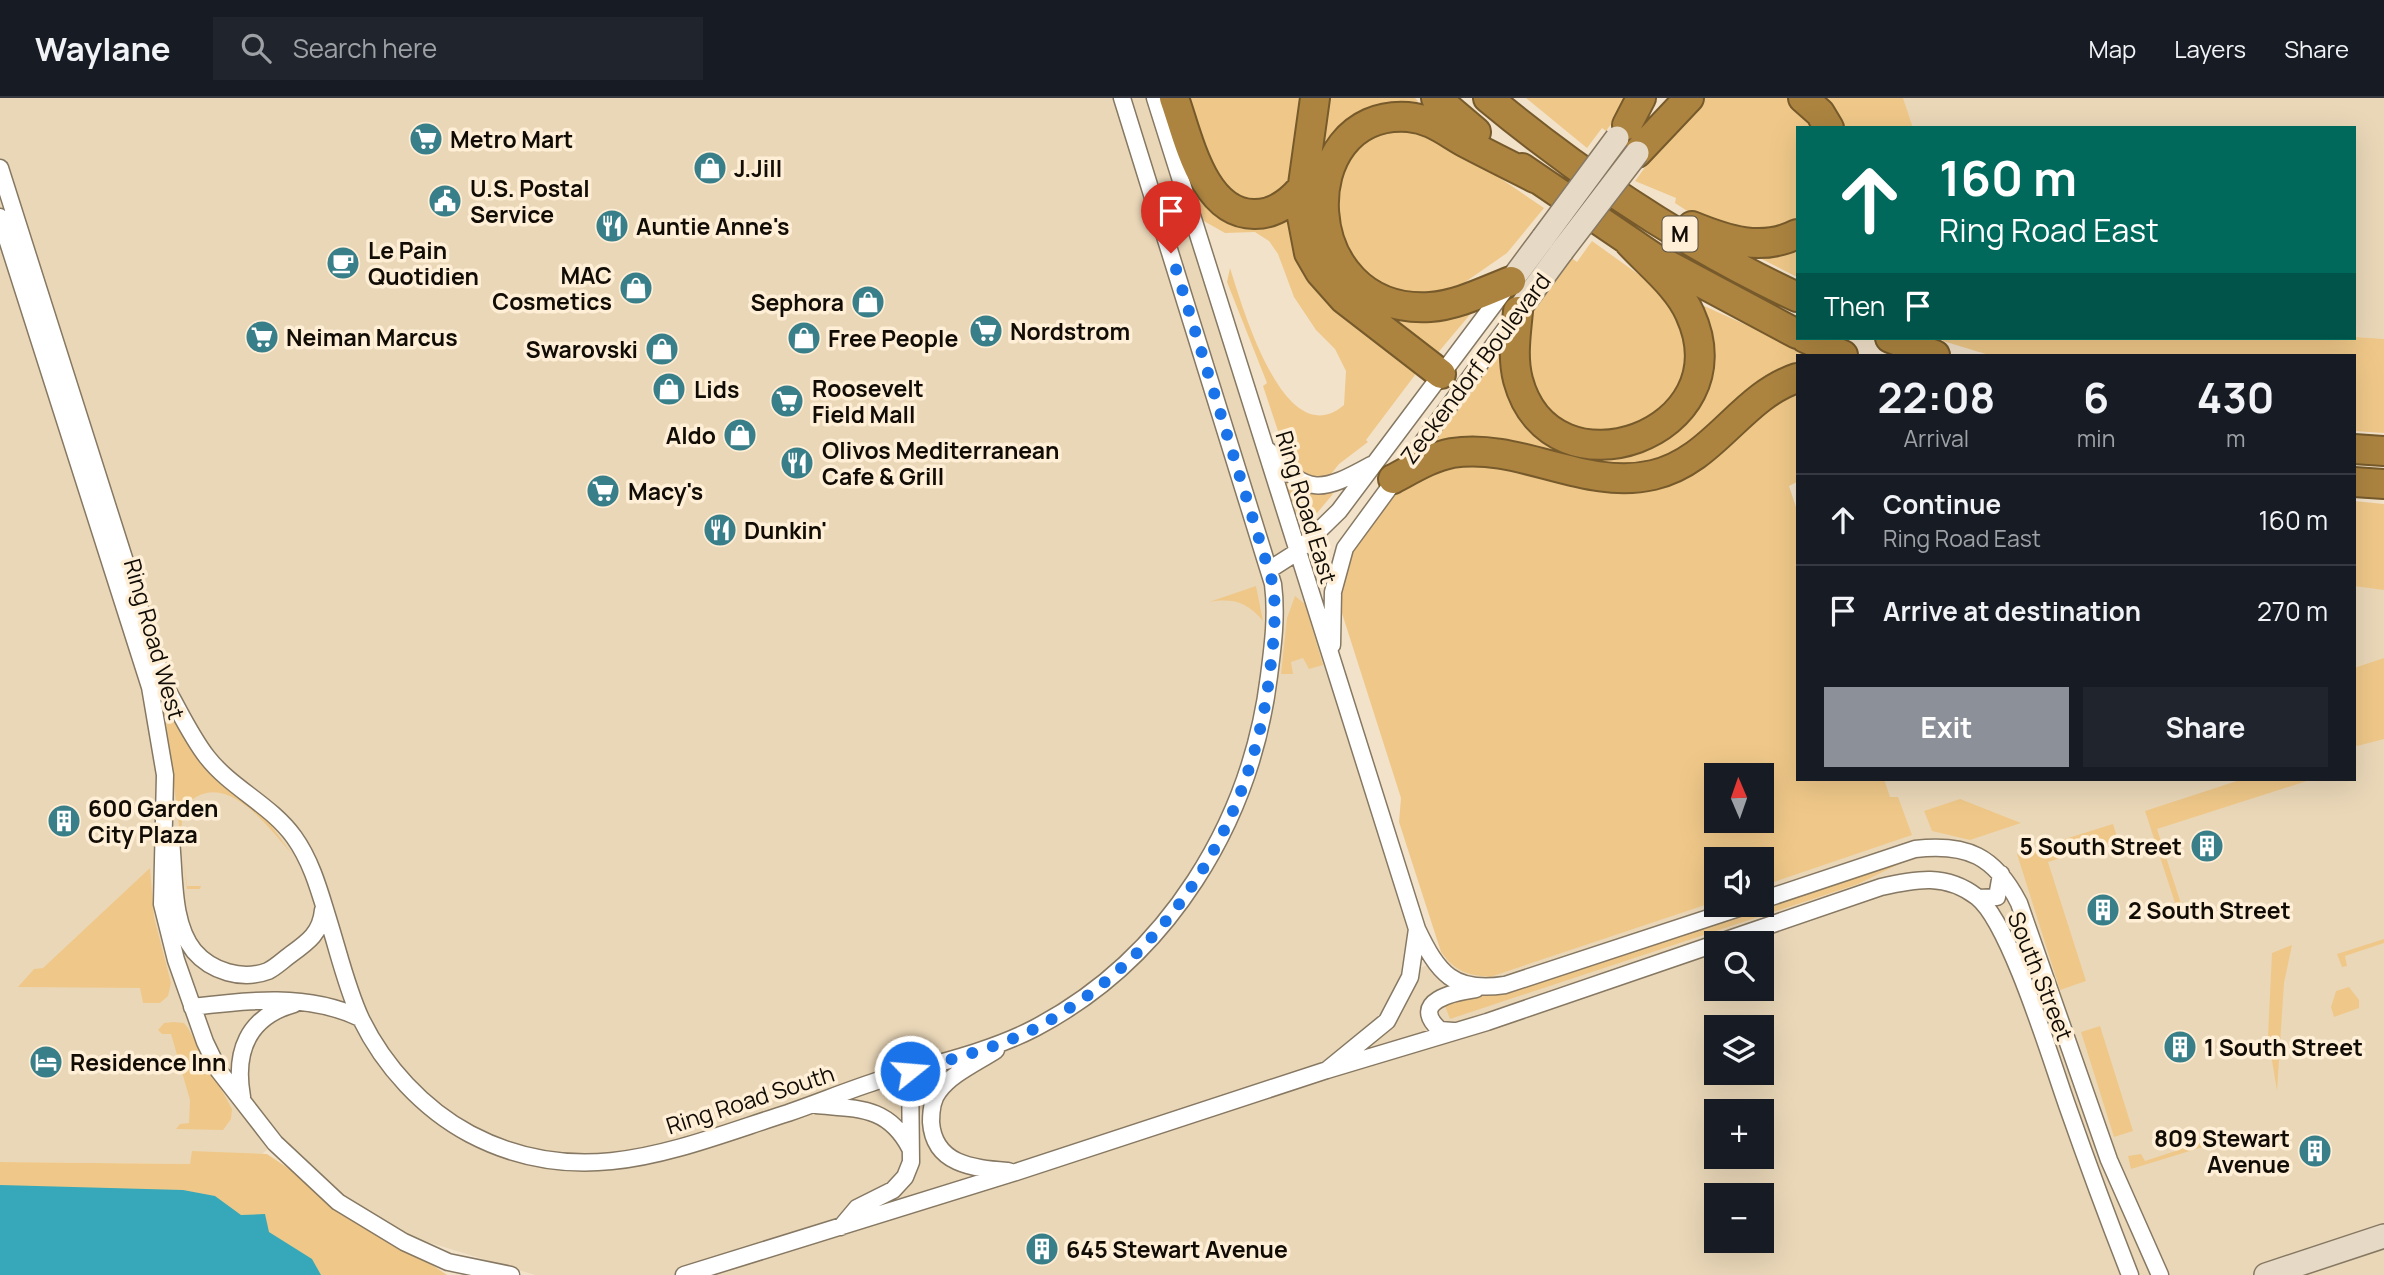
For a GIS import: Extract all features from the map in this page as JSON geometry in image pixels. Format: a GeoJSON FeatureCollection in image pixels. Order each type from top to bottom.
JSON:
{"type":"FeatureCollection","features":[{"type":"Feature","properties":{"kind":"highway"},"geometry":{"type":"LineString","coordinates":[[1174,98],[1206,183],[1221,203],[1243,213],[1259,214],[1273,211],[1301,190]]}},
{"type":"Feature","properties":{"kind":"highway"},"geometry":{"type":"LineString","coordinates":[[1315,98],[1301,190],[1303,235],[1314,262],[1326,281],[1344,299],[1441,374]]}},
{"type":"Feature","properties":{"kind":"highway","name":"M"},"geometry":{"type":"LineString","coordinates":[[1436,98],[1537,179],[1629,242],[1703,286],[1796,333]]}},
{"type":"Feature","properties":{"kind":"highway","name":"M"},"geometry":{"type":"LineString","coordinates":[[1488,98],[1623,199],[1705,249],[1796,296]]}},
{"type":"Feature","properties":{"kind":"highway"},"geometry":{"type":"LineString","coordinates":[[1502,98],[1520,124]]}},
{"type":"Feature","properties":{"kind":"highway"},"geometry":{"type":"LineString","coordinates":[[1627,139],[1640,98]]}},
{"type":"Feature","properties":{"kind":"highway"},"geometry":{"type":"LineString","coordinates":[[1627,139],[1689,98]]}},
{"type":"Feature","properties":{"kind":"highway"},"geometry":{"type":"LineString","coordinates":[[1803,98],[1820,113],[1828,126]]}},
{"type":"Feature","properties":{"kind":"highway"},"geometry":{"type":"LineString","coordinates":[[1511,281],[1439,306],[1408,306],[1376,295],[1348,273],[1330,244],[1323,213],[1326,180],[1335,158],[1354,135],[1374,123],[1406,117],[1436,124],[1537,179]]}},
{"type":"Feature","properties":{"kind":"highway"},"geometry":{"type":"LineString","coordinates":[[1623,199],[1736,241],[1765,243],[1796,234]]}},
{"type":"Feature","properties":{"kind":"highway"},"geometry":{"type":"LineString","coordinates":[[1518,311],[1514,349],[1518,380],[1530,405],[1542,420],[1573,439],[1604,446],[1625,444],[1654,433],[1678,412],[1689,395],[1697,372],[1699,342],[1691,316],[1681,298],[1629,242]]}},
{"type":"Feature","properties":{"kind":"highway"},"geometry":{"type":"LineString","coordinates":[[1809,340],[1841,354]]}},
{"type":"Feature","properties":{"kind":"highway"},"geometry":{"type":"LineString","coordinates":[[1895,340],[1932,354]]}},
{"type":"Feature","properties":{"kind":"highway"},"geometry":{"type":"LineString","coordinates":[[1385,470],[1472,451],[1602,476],[1653,475],[1693,459],[1764,395],[1796,379]]}},
{"type":"Feature","properties":{"kind":"highway"},"geometry":{"type":"LineString","coordinates":[[2356,449],[2384,451]]}},
{"type":"Feature","properties":{"kind":"highway"},"geometry":{"type":"LineString","coordinates":[[2356,482],[2384,484]]}},
{"type":"Feature","properties":{"kind":"main road","name":"Zeckendorf Boulevard"},"geometry":{"type":"LineString","coordinates":[[1518,311],[1563,251],[1649,98]]}},
{"type":"Feature","properties":{"kind":"main road","name":"Zeckendorf Boulevard"},"geometry":{"type":"LineString","coordinates":[[1511,281],[1543,238],[1627,139],[1676,98]]}},
{"type":"Feature","properties":{"kind":"main road"},"geometry":{"type":"LineString","coordinates":[[2266,1275],[2384,1236]]}},
{"type":"Feature","properties":{"kind":"street"},"geometry":{"type":"LineString","coordinates":[[1122,98],[1269,570]]}},
{"type":"Feature","properties":{"kind":"street","name":"Ring Road East"},"geometry":{"type":"LineString","coordinates":[[1155,98],[1417,929]]}},
{"type":"Feature","properties":{"kind":"street","name":"Ring Road West"},"geometry":{"type":"LineString","coordinates":[[0,168],[164,684],[208,758],[266,808],[294,837],[314,873],[360,1018]]}},
{"type":"Feature","properties":{"kind":"street","name":"Ring Road West"},"geometry":{"type":"LineString","coordinates":[[0,217],[150,687],[165,775],[162,904],[191,1007],[219,1070],[275,1143],[338,1202],[404,1242],[448,1262]]}},
{"type":"Feature","properties":{"kind":"street","name":"Zeckendorf Boulevard"},"geometry":{"type":"LineString","coordinates":[[1332,660],[1333,592],[1340,558],[1385,470],[1441,374],[1511,281]]}},
{"type":"Feature","properties":{"kind":"street","name":"Zeckendorf Boulevard"},"geometry":{"type":"LineString","coordinates":[[1269,570],[1297,552],[1385,470],[1518,311]]}},
{"type":"Feature","properties":{"kind":"street"},"geometry":{"type":"LineString","coordinates":[[1264,444],[1289,474],[1315,487],[1334,485],[1385,470]]}},
{"type":"Feature","properties":{"kind":"street","name":"Ring Road South"},"geometry":{"type":"LineString","coordinates":[[360,1018],[393,1069],[442,1116],[498,1147],[549,1160],[583,1164],[637,1159],[812,1105],[1015,1037],[1062,1013],[1111,977],[1158,929],[1212,855],[1240,798],[1264,717],[1275,619],[1269,570]]}},
{"type":"Feature","properties":{"kind":"street"},"geometry":{"type":"LineString","coordinates":[[165,818],[183,928],[193,950],[212,967],[250,975],[269,970],[317,933],[322,923],[324,905]]}},
{"type":"Feature","properties":{"kind":"street"},"geometry":{"type":"LineString","coordinates":[[1919,879],[1929,875],[1938,865],[1939,854],[1931,848]]}},
{"type":"Feature","properties":{"kind":"street","name":"South Street"},"geometry":{"type":"LineString","coordinates":[[1774,896],[1915,849],[1975,852],[2001,874],[2019,903],[2109,1160],[2160,1275]]}},
{"type":"Feature","properties":{"kind":"street"},"geometry":{"type":"LineString","coordinates":[[1979,898],[1997,897],[2001,874]]}},
{"type":"Feature","properties":{"kind":"street","name":"South Street"},"geometry":{"type":"LineString","coordinates":[[1327,1070],[1459,1031],[1881,887],[1919,879],[1950,882],[1979,898],[1991,912],[2016,965],[2130,1275]]}},
{"type":"Feature","properties":{"kind":"street"},"geometry":{"type":"LineString","coordinates":[[1459,1031],[1444,1032],[1437,1027],[1431,1014],[1433,1004],[1446,994],[1506,985],[1712,917]]}},
{"type":"Feature","properties":{"kind":"street"},"geometry":{"type":"LineString","coordinates":[[1417,929],[1434,964],[1452,980],[1482,988]]}},
{"type":"Feature","properties":{"kind":"street"},"geometry":{"type":"LineString","coordinates":[[684,1275],[1016,1172],[1327,1070],[1387,1021],[1408,984],[1417,929]]}},
{"type":"Feature","properties":{"kind":"street"},"geometry":{"type":"LineString","coordinates":[[191,1007],[265,999],[336,1006],[360,1018]]}},
{"type":"Feature","properties":{"kind":"street"},"geometry":{"type":"LineString","coordinates":[[243,1102],[237,1073],[246,1040],[278,1009],[303,1002]]}},
{"type":"Feature","properties":{"kind":"street"},"geometry":{"type":"LineString","coordinates":[[1015,1037],[944,1085],[936,1096],[931,1114],[934,1137],[950,1158],[972,1168],[1016,1172]]}},
{"type":"Feature","properties":{"kind":"street"},"geometry":{"type":"LineString","coordinates":[[841,1227],[857,1208],[893,1190],[905,1177],[911,1162],[910,1071]]}},
{"type":"Feature","properties":{"kind":"street"},"geometry":{"type":"LineString","coordinates":[[812,1105],[880,1115],[899,1129],[911,1150]]}},
{"type":"Feature","properties":{"kind":"street"},"geometry":{"type":"LineString","coordinates":[[448,1262],[463,1275]]}},
{"type":"Feature","properties":{"kind":"street"},"geometry":{"type":"LineString","coordinates":[[448,1262],[511,1275]]}},
{"type":"Feature","properties":{"kind":"shaded area","name":"Roosevelt Field Mall"},"geometry":{"type":"Polygon","coordinates":[[[0,98],[1155,98],[1417,929],[1410,971],[1704,874],[1704,917],[1774,917],[1774,851],[1876,781],[2356,781],[2356,584],[2384,586],[2384,1275],[535,1275],[375,1226],[275,1143],[240,1173],[191,1164],[0,1162],[0,98]]]}},
{"type":"Feature","properties":{"kind":"shaded area"},"geometry":{"type":"Polygon","coordinates":[[[1181,98],[1304,98],[1292,178],[1286,190],[1260,205],[1228,198],[1181,98]]]}},
{"type":"Feature","properties":{"kind":"shaded area"},"geometry":{"type":"Polygon","coordinates":[[[1321,98],[1415,98],[1418,101],[1414,108],[1329,151],[1314,147],[1321,98]]]}},
{"type":"Feature","properties":{"kind":"shaded area"},"geometry":{"type":"Polygon","coordinates":[[[1526,98],[1630,98],[1606,131],[1602,128],[1587,148],[1526,98]]]}},
{"type":"Feature","properties":{"kind":"shaded area"},"geometry":{"type":"Polygon","coordinates":[[[1696,98],[1792,98],[1818,126],[1796,126],[1796,222],[1773,233],[1704,222],[1675,203],[1676,198],[1635,181],[1696,98]]]}},
{"type":"Feature","properties":{"kind":"shaded area"},"geometry":{"type":"Polygon","coordinates":[[[1819,98],[1903,98],[1912,126],[1837,126],[1819,98]]]}},
{"type":"Feature","properties":{"kind":"shaded area"},"geometry":{"type":"Polygon","coordinates":[[[1874,98],[2384,98],[2384,361],[2354,354],[2356,126],[1887,126],[1874,98]]]}},
{"type":"Feature","properties":{"kind":"shaded area"},"geometry":{"type":"Polygon","coordinates":[[[1419,123],[1544,208],[1507,253],[1461,285],[1461,290],[1444,294],[1402,295],[1352,264],[1337,240],[1339,163],[1373,130],[1419,123]]]}},
{"type":"Feature","properties":{"kind":"shaded area"},"geometry":{"type":"Polygon","coordinates":[[[1200,184],[1208,199],[1285,209],[1412,362],[1415,375],[1366,440],[1368,442],[1339,464],[1331,474],[1319,478],[1306,476],[1286,455],[1263,386],[1267,383],[1227,282],[1230,268],[1244,312],[1269,370],[1285,394],[1303,410],[1322,415],[1344,405],[1346,371],[1335,349],[1316,330],[1294,297],[1278,254],[1269,241],[1255,232],[1225,233],[1202,220],[1191,187],[1200,184]]]}},
{"type":"Feature","properties":{"kind":"shaded area"},"geometry":{"type":"Polygon","coordinates":[[[1796,239],[1796,276],[1746,251],[1796,239]]]}},
{"type":"Feature","properties":{"kind":"shaded area"},"geometry":{"type":"Polygon","coordinates":[[[1592,241],[1670,297],[1690,356],[1680,394],[1642,427],[1584,434],[1539,404],[1526,355],[1528,316],[1569,256],[1577,262],[1592,241]]]}},
{"type":"Feature","properties":{"kind":"shaded area"},"geometry":{"type":"Polygon","coordinates":[[[1702,305],[1811,354],[1796,354],[1796,368],[1699,443],[1639,467],[1430,444],[1500,350],[1500,357],[1506,357],[1576,445],[1673,422],[1697,310],[1702,305]]]}},
{"type":"Feature","properties":{"kind":"shaded area"},"geometry":{"type":"Polygon","coordinates":[[[1473,311],[1436,355],[1393,324],[1399,312],[1473,311]]]}},
{"type":"Feature","properties":{"kind":"shaded area"},"geometry":{"type":"Polygon","coordinates":[[[2384,339],[2384,433],[2356,431],[2356,354],[1986,354],[1943,341],[2384,339]]]}},
{"type":"Feature","properties":{"kind":"shaded area"},"geometry":{"type":"Polygon","coordinates":[[[1796,384],[1796,482],[1789,486],[1796,507],[1796,781],[1885,781],[1890,797],[1898,797],[1912,835],[1774,882],[1774,847],[1704,847],[1704,905],[1490,977],[1468,973],[1451,964],[1441,952],[1399,822],[1401,798],[1340,607],[1345,567],[1357,541],[1398,487],[1442,460],[1621,484],[1796,384]]]}},
{"type":"Feature","properties":{"kind":"shaded area"},"geometry":{"type":"Polygon","coordinates":[[[1284,479],[1333,494],[1317,513],[1300,523],[1284,479]]]}},
{"type":"Feature","properties":{"kind":"shaded area"},"geometry":{"type":"Polygon","coordinates":[[[2356,501],[2384,504],[2384,590],[2356,586],[2356,501]]]}},
{"type":"Feature","properties":{"kind":"shaded area"},"geometry":{"type":"Polygon","coordinates":[[[1256,586],[1263,621],[1251,609],[1239,603],[1209,602],[1256,586]]]}},
{"type":"Feature","properties":{"kind":"shaded area"},"geometry":{"type":"Polygon","coordinates":[[[1295,596],[1305,604],[1323,665],[1309,669],[1303,658],[1291,662],[1293,674],[1281,674],[1287,618],[1295,596]]]}},
{"type":"Feature","properties":{"kind":"shaded area"},"geometry":{"type":"Polygon","coordinates":[[[2384,658],[2384,739],[2357,746],[2356,745],[2356,667],[2384,658]]]}},
{"type":"Feature","properties":{"kind":"shaded area"},"geometry":{"type":"Polygon","coordinates":[[[164,706],[199,761],[270,824],[292,854],[263,821],[238,800],[212,792],[198,796],[191,800],[185,810],[181,838],[187,886],[201,886],[200,889],[187,889],[164,706]]]}},
{"type":"Feature","properties":{"kind":"shaded area"},"geometry":{"type":"Polygon","coordinates":[[[2237,781],[2307,781],[2157,829],[2183,910],[2178,912],[2145,811],[2237,781]]]}},
{"type":"Feature","properties":{"kind":"shaded area"},"geometry":{"type":"Polygon","coordinates":[[[1960,799],[2021,823],[1970,840],[1932,831],[1924,811],[1960,799]]]}},
{"type":"Feature","properties":{"kind":"shaded area"},"geometry":{"type":"Polygon","coordinates":[[[2113,824],[2118,840],[2048,862],[2086,981],[2060,990],[2017,854],[2113,824]]]}},
{"type":"Feature","properties":{"kind":"shaded area"},"geometry":{"type":"Polygon","coordinates":[[[1899,860],[1901,863],[1858,884],[1774,912],[1774,899],[1899,860]]]}},
{"type":"Feature","properties":{"kind":"shaded area"},"geometry":{"type":"Polygon","coordinates":[[[150,868],[154,917],[171,983],[168,996],[160,1003],[143,1003],[140,988],[18,987],[34,969],[43,968],[150,868]]]}},
{"type":"Feature","properties":{"kind":"shaded area"},"geometry":{"type":"Polygon","coordinates":[[[1718,917],[1758,917],[1716,931],[1704,931],[1704,935],[1450,1019],[1444,1003],[1718,917]]]}},
{"type":"Feature","properties":{"kind":"shaded area"},"geometry":{"type":"Polygon","coordinates":[[[2384,939],[2384,943],[2345,956],[2347,966],[2342,967],[2337,954],[2384,939]]]}},
{"type":"Feature","properties":{"kind":"shaded area"},"geometry":{"type":"Polygon","coordinates":[[[2292,945],[2284,983],[2277,1091],[2268,1036],[2272,953],[2292,945]]]}},
{"type":"Feature","properties":{"kind":"shaded area"},"geometry":{"type":"Polygon","coordinates":[[[2349,987],[2359,1000],[2359,1008],[2334,1017],[2331,1007],[2336,991],[2349,987]]]}},
{"type":"Feature","properties":{"kind":"shaded area"},"geometry":{"type":"Polygon","coordinates":[[[164,1023],[184,1023],[188,1028],[232,1109],[231,1119],[223,1130],[176,1129],[180,1124],[189,1123],[190,1100],[171,1034],[162,1034],[158,1030],[164,1023]]]}},
{"type":"Feature","properties":{"kind":"shaded area"},"geometry":{"type":"Polygon","coordinates":[[[2100,1026],[2133,1131],[2114,1137],[2081,1032],[2100,1026]]]}},
{"type":"Feature","properties":{"kind":"shaded area"},"geometry":{"type":"Polygon","coordinates":[[[2215,1138],[2219,1142],[2131,1169],[2128,1156],[2141,1154],[2145,1161],[2215,1138]]]}},
{"type":"Feature","properties":{"kind":"shaded area"},"geometry":{"type":"Polygon","coordinates":[[[192,1151],[267,1154],[447,1275],[0,1275],[0,1162],[190,1164],[192,1151]]]}},
{"type":"Feature","properties":{"kind":"water"},"geometry":{"type":"Polygon","coordinates":[[[0,1185],[183,1190],[215,1196],[241,1215],[265,1214],[269,1232],[312,1259],[321,1275],[0,1275],[0,1185]]]}},
{"type":"Feature","properties":{"kind":"place","name":"Metro Mart"},"geometry":{"type":"Point","coordinates":[426,139]}},
{"type":"Feature","properties":{"kind":"place","name":"J.Jill"},"geometry":{"type":"Point","coordinates":[710,168]}},
{"type":"Feature","properties":{"kind":"place","name":"U.S. Postal Service"},"geometry":{"type":"Point","coordinates":[445,201]}},
{"type":"Feature","properties":{"kind":"place","name":"Auntie Anne's"},"geometry":{"type":"Point","coordinates":[612,226]}},
{"type":"Feature","properties":{"kind":"place","name":"Le Pain Quotidien"},"geometry":{"type":"Point","coordinates":[343,263]}},
{"type":"Feature","properties":{"kind":"place","name":"MAC Cosmetics"},"geometry":{"type":"Point","coordinates":[636,288]}},
{"type":"Feature","properties":{"kind":"place","name":"Sephora"},"geometry":{"type":"Point","coordinates":[868,302]}},
{"type":"Feature","properties":{"kind":"place","name":"Nordstrom"},"geometry":{"type":"Point","coordinates":[986,331]}},
{"type":"Feature","properties":{"kind":"place","name":"Neiman Marcus"},"geometry":{"type":"Point","coordinates":[262,337]}},
{"type":"Feature","properties":{"kind":"place","name":"Free People"},"geometry":{"type":"Point","coordinates":[804,338]}},
{"type":"Feature","properties":{"kind":"place","name":"Swarovski"},"geometry":{"type":"Point","coordinates":[662,349]}},
{"type":"Feature","properties":{"kind":"place","name":"Lids"},"geometry":{"type":"Point","coordinates":[669,389]}},
{"type":"Feature","properties":{"kind":"place","name":"Roosevelt Field Mall"},"geometry":{"type":"Point","coordinates":[787,401]}},
{"type":"Feature","properties":{"kind":"place","name":"Aldo"},"geometry":{"type":"Point","coordinates":[740,435]}},
{"type":"Feature","properties":{"kind":"place","name":"Olivos Mediterranean Cafe & Grill"},"geometry":{"type":"Point","coordinates":[797,463]}},
{"type":"Feature","properties":{"kind":"place","name":"Macy's"},"geometry":{"type":"Point","coordinates":[603,491]}},
{"type":"Feature","properties":{"kind":"place","name":"Dunkin'"},"geometry":{"type":"Point","coordinates":[720,530]}},
{"type":"Feature","properties":{"kind":"place","name":"600 Garden City Plaza"},"geometry":{"type":"Point","coordinates":[64,821]}},
{"type":"Feature","properties":{"kind":"place","name":"5 South Street"},"geometry":{"type":"Point","coordinates":[2207,846]}},
{"type":"Feature","properties":{"kind":"place","name":"2 South Street"},"geometry":{"type":"Point","coordinates":[2103,910]}},
{"type":"Feature","properties":{"kind":"place","name":"1 South Street"},"geometry":{"type":"Point","coordinates":[2180,1047]}},
{"type":"Feature","properties":{"kind":"place","name":"Residence Inn"},"geometry":{"type":"Point","coordinates":[46,1062]}},
{"type":"Feature","properties":{"kind":"place","name":"809 Stewart Avenue"},"geometry":{"type":"Point","coordinates":[2315,1151]}},
{"type":"Feature","properties":{"kind":"place","name":"645 Stewart Avenue"},"geometry":{"type":"Point","coordinates":[1042,1249]}},
{"type":"Feature","properties":{"kind":"route"},"geometry":{"type":"LineString","coordinates":[[910,1071],[1015,1037],[1071,1007],[1111,977],[1158,929],[1202,872],[1232,818],[1255,756],[1267,699],[1274,641],[1273,584],[1171,253]]}}]}
